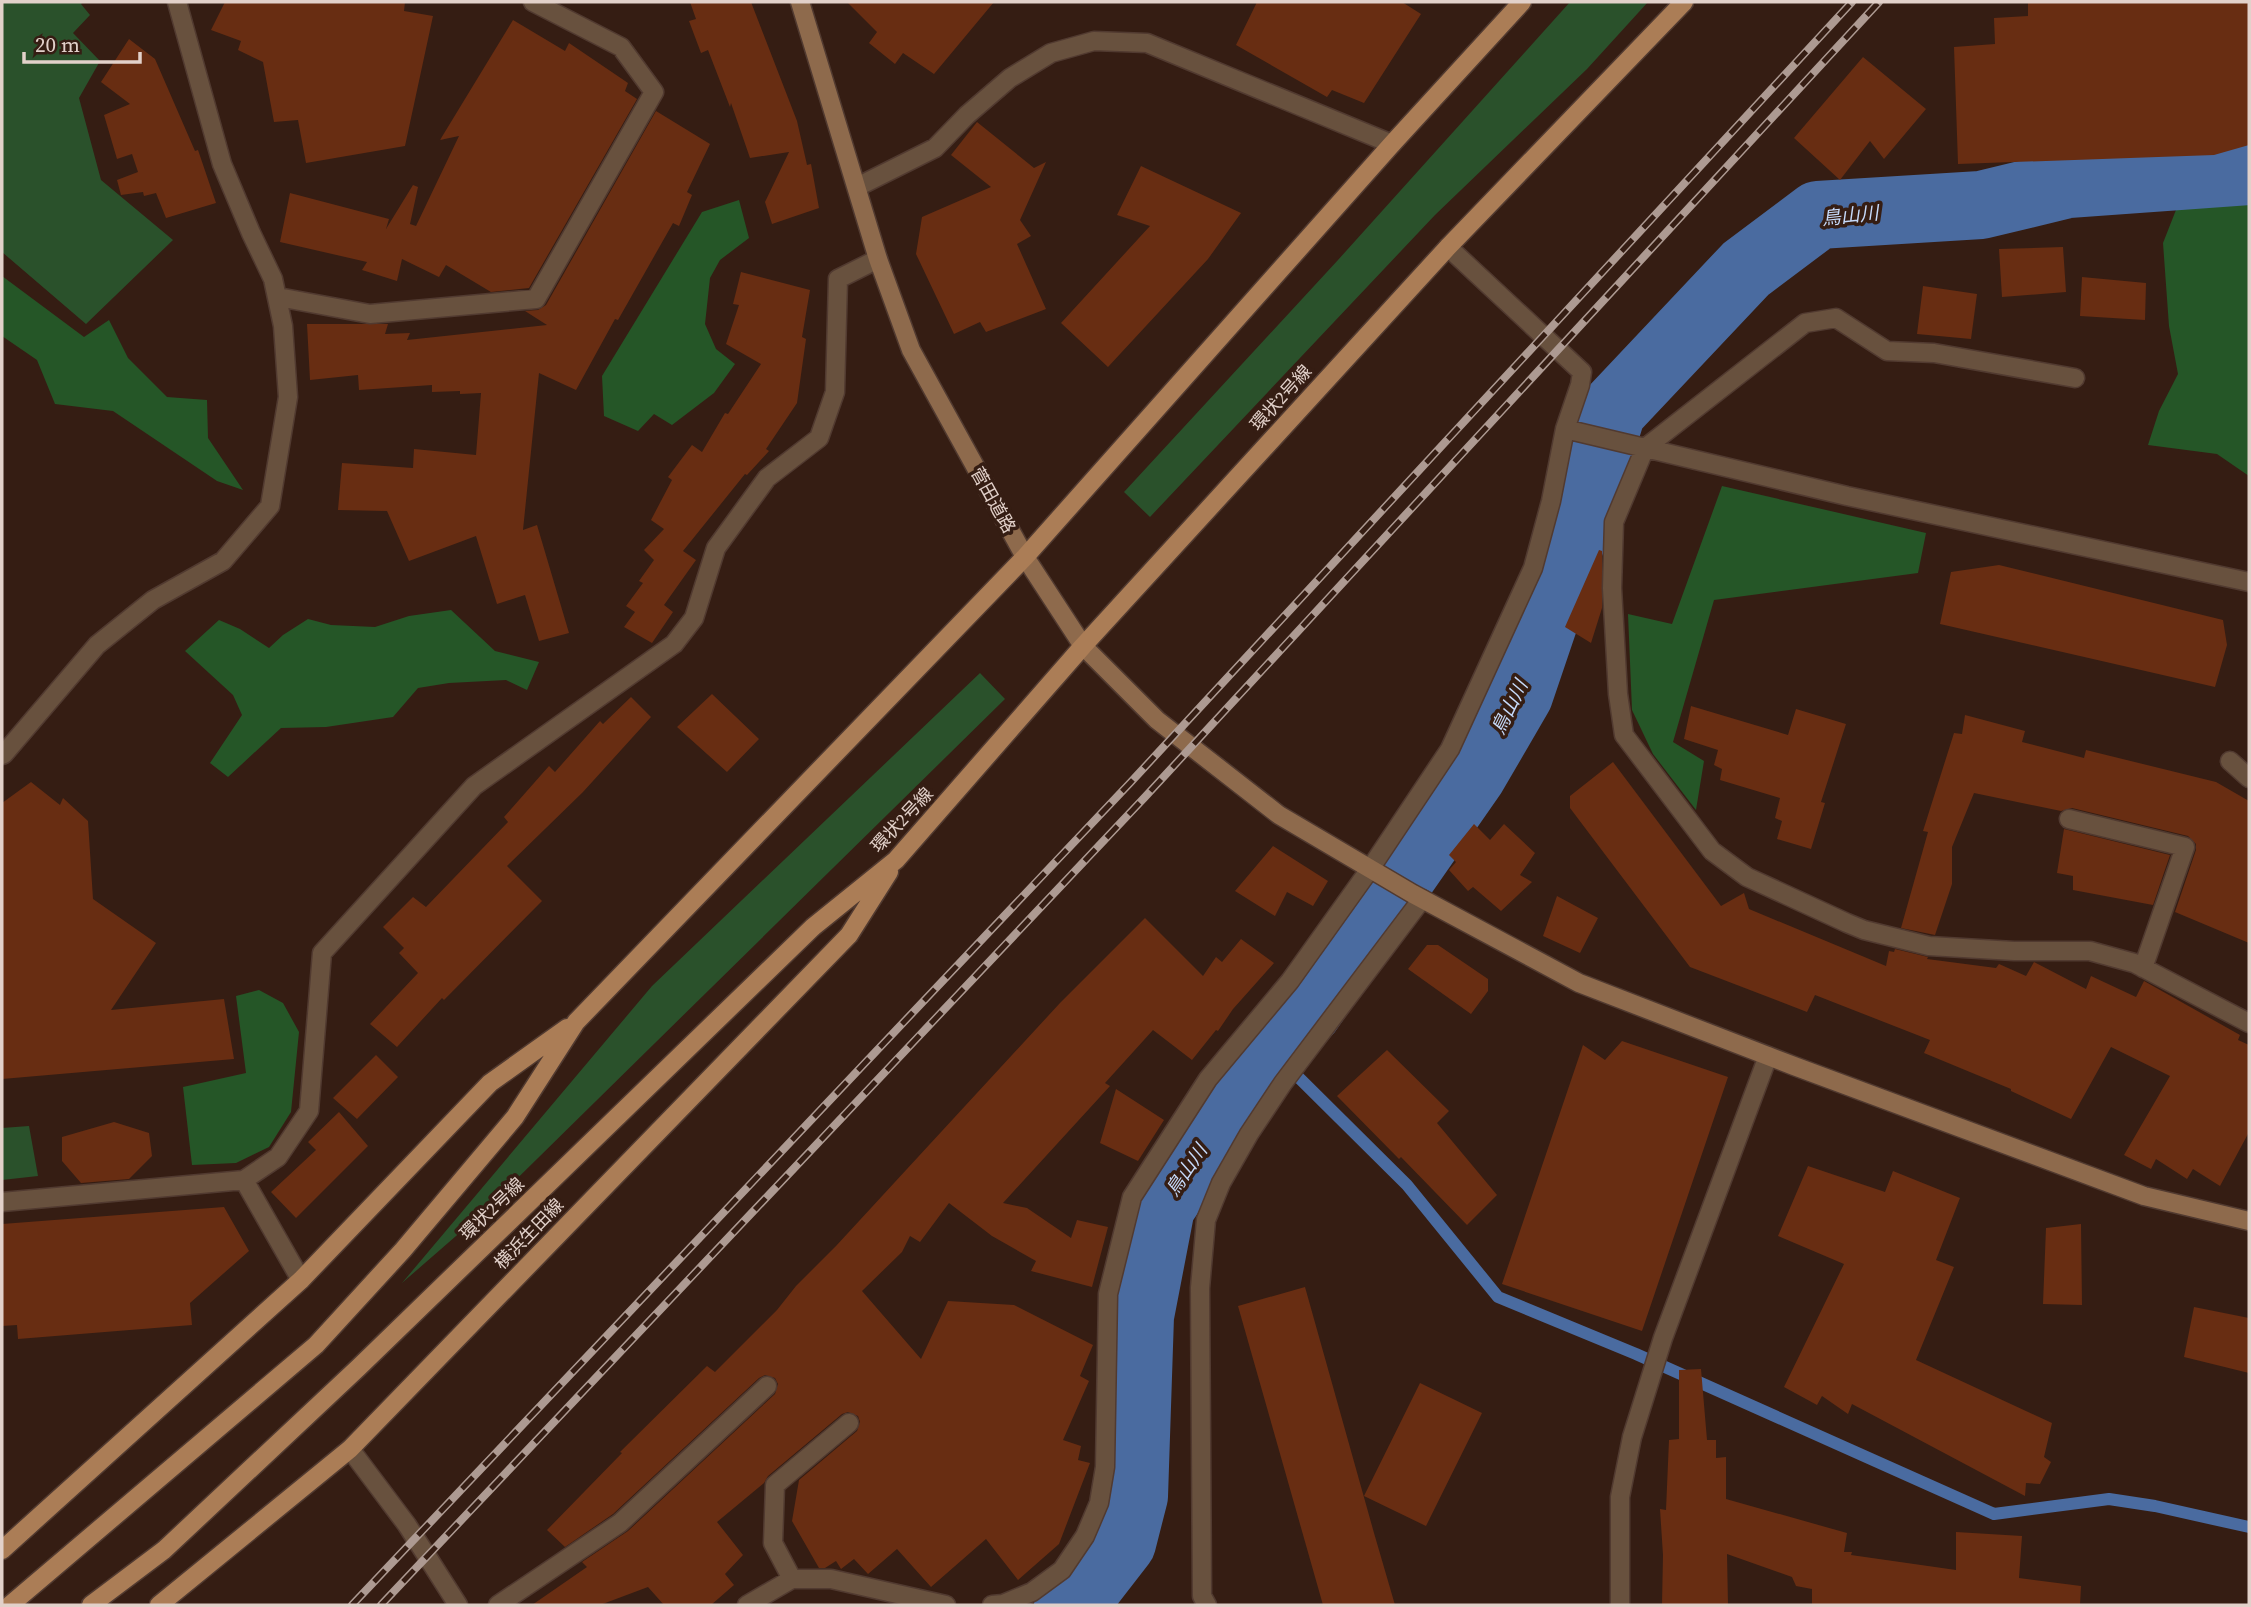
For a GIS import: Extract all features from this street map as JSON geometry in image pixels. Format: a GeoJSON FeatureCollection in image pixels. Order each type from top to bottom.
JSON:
{"type":"FeatureCollection","features":[{"type":"Feature","properties":{"kind":"main road"},"geometry":{"type":"LineString","coordinates":[[2,1550],[301,1280],[490,1083],[576,1022],[1025,557],[1392,144],[1522,2]]}},
{"type":"Feature","properties":{"kind":"main road","name":"環状2号線"},"geometry":{"type":"LineString","coordinates":[[91,1605],[164,1550],[358,1368],[813,927],[896,860],[1083,646],[1448,247],[1684,2]]}},
{"type":"Feature","properties":{"kind":"main road","name":"横浜生田線"},"geometry":{"type":"LineString","coordinates":[[159,1605],[350,1449],[849,935],[896,860]]}},
{"type":"Feature","properties":{"kind":"main road"},"geometry":{"type":"LineString","coordinates":[[10,1605],[316,1345],[403,1250],[514,1117],[576,1022]]}},
{"type":"Feature","properties":{"kind":"street"},"geometry":{"type":"LineString","coordinates":[[2,755],[97,645],[153,600],[223,561],[270,506],[288,397],[278,297],[273,279],[222,164],[177,2]]}},
{"type":"Feature","properties":{"kind":"street"},"geometry":{"type":"LineString","coordinates":[[278,297],[370,314],[536,299],[654,92],[621,47],[533,2]]}},
{"type":"Feature","properties":{"kind":"street","name":"菅田道路"},"geometry":{"type":"LineString","coordinates":[[805,5],[878,259],[911,350],[1025,557],[1083,646],[1157,720],[1279,815],[1418,896],[1579,983],[2144,1196],[2249,1221]]}},
{"type":"Feature","properties":{"kind":"street"},"geometry":{"type":"LineString","coordinates":[[857,187],[935,148],[967,115],[1010,78],[1051,53],[1094,41],[1147,43],[1392,144]]}},
{"type":"Feature","properties":{"kind":"street"},"geometry":{"type":"LineString","coordinates":[[992,1605],[1003,1604],[1032,1592],[1062,1570],[1084,1536],[1099,1503],[1105,1467],[1108,1294],[1132,1197],[1208,1079],[1290,982],[1450,749],[1533,569],[1551,502],[1565,429],[1582,372],[1448,247]]}},
{"type":"Feature","properties":{"kind":"street"},"geometry":{"type":"LineString","coordinates":[[2,1202],[244,1180],[278,1157],[309,1111],[322,953],[474,786],[674,645],[694,618],[716,548],[767,478],[819,438],[835,392],[838,279],[878,259]]}},
{"type":"Feature","properties":{"kind":"street"},"geometry":{"type":"LineString","coordinates":[[2075,378],[1934,353],[1887,351],[1836,318],[1805,323],[1645,449],[1614,522],[1612,588],[1618,694],[1624,735],[1712,851],[1747,877],[1864,930],[1929,946],[2014,951],[2090,951],[2134,963],[2249,1023]]}},
{"type":"Feature","properties":{"kind":"street"},"geometry":{"type":"LineString","coordinates":[[1565,429],[1847,496],[2249,582]]}},
{"type":"Feature","properties":{"kind":"street"},"geometry":{"type":"LineString","coordinates":[[2230,761],[2249,778]]}},
{"type":"Feature","properties":{"kind":"street"},"geometry":{"type":"LineString","coordinates":[[2069,819],[2185,847],[2143,968]]}},
{"type":"Feature","properties":{"kind":"street"},"geometry":{"type":"LineString","coordinates":[[1207,1605],[1202,1595],[1200,1302],[1206,1220],[1221,1183],[1249,1134],[1418,896]]}},
{"type":"Feature","properties":{"kind":"street"},"geometry":{"type":"LineString","coordinates":[[1620,1605],[1620,1497],[1632,1437],[1663,1338],[1768,1056]]}},
{"type":"Feature","properties":{"kind":"street"},"geometry":{"type":"LineString","coordinates":[[244,1180],[301,1280]]}},
{"type":"Feature","properties":{"kind":"street"},"geometry":{"type":"LineString","coordinates":[[498,1605],[621,1523],[767,1386]]}},
{"type":"Feature","properties":{"kind":"street"},"geometry":{"type":"LineString","coordinates":[[792,1579],[774,1543],[775,1485],[849,1423]]}},
{"type":"Feature","properties":{"kind":"street"},"geometry":{"type":"LineString","coordinates":[[350,1449],[407,1525],[458,1605]]}},
{"type":"Feature","properties":{"kind":"street"},"geometry":{"type":"LineString","coordinates":[[747,1605],[792,1579],[831,1579],[946,1605]]}},
{"type":"Feature","properties":{"kind":"green space"},"geometry":{"type":"Polygon","coordinates":[[[2,2],[83,2],[81,4],[90,15],[73,33],[100,61],[79,98],[101,180],[173,240],[86,324],[2,252],[2,2]]]}},
{"type":"Feature","properties":{"kind":"green space"},"geometry":{"type":"Polygon","coordinates":[[[1570,2],[1648,2],[1587,69],[1435,215],[1150,517],[1124,492],[1570,2]]]}},
{"type":"Feature","properties":{"kind":"green space"},"geometry":{"type":"Polygon","coordinates":[[[2249,183],[2249,476],[2217,454],[2148,445],[2159,411],[2178,374],[2169,326],[2163,243],[2185,187],[2249,183]]]}},
{"type":"Feature","properties":{"kind":"green space"},"geometry":{"type":"Polygon","coordinates":[[[739,200],[749,238],[720,260],[710,278],[705,324],[716,349],[735,364],[714,393],[672,425],[654,414],[638,431],[604,416],[602,376],[702,212],[739,200]]]}},
{"type":"Feature","properties":{"kind":"green space"},"geometry":{"type":"Polygon","coordinates":[[[2,276],[84,337],[109,320],[128,358],[167,397],[207,400],[208,438],[243,490],[217,481],[113,411],[55,404],[37,360],[2,336],[2,276]]]}},
{"type":"Feature","properties":{"kind":"green space"},"geometry":{"type":"Polygon","coordinates":[[[1722,486],[1926,533],[1918,573],[1714,600],[1673,742],[1704,761],[1696,810],[1653,754],[1632,710],[1628,614],[1672,624],[1722,486]]]}},
{"type":"Feature","properties":{"kind":"green space"},"geometry":{"type":"Polygon","coordinates":[[[451,610],[495,651],[539,662],[527,690],[506,680],[449,683],[418,688],[393,717],[326,727],[281,728],[228,777],[210,763],[242,715],[233,695],[185,651],[219,620],[240,629],[269,648],[308,619],[331,625],[375,627],[409,616],[451,610]]]}},
{"type":"Feature","properties":{"kind":"green space"},"geometry":{"type":"Polygon","coordinates":[[[980,673],[1005,699],[479,1216],[402,1283],[652,986],[980,673]]]}},
{"type":"Feature","properties":{"kind":"green space"},"geometry":{"type":"Polygon","coordinates":[[[259,990],[283,1003],[299,1032],[291,1112],[269,1147],[236,1163],[192,1165],[183,1087],[246,1073],[236,996],[259,990]]]}},
{"type":"Feature","properties":{"kind":"green space"},"geometry":{"type":"Polygon","coordinates":[[[29,1126],[38,1176],[2,1180],[2,1128],[29,1126]]]}},
{"type":"Feature","properties":{"kind":"building"},"geometry":{"type":"Polygon","coordinates":[[[225,2],[405,2],[404,11],[433,16],[405,146],[306,163],[298,120],[274,122],[263,62],[238,50],[241,41],[211,30],[225,2]]]}},
{"type":"Feature","properties":{"kind":"building"},"geometry":{"type":"Polygon","coordinates":[[[690,2],[751,2],[797,121],[807,165],[811,164],[819,208],[772,224],[765,202],[789,152],[750,158],[731,103],[730,107],[708,50],[701,53],[689,21],[696,19],[690,2]]]}},
{"type":"Feature","properties":{"kind":"building"},"geometry":{"type":"Polygon","coordinates":[[[847,2],[994,2],[934,74],[903,53],[895,64],[869,43],[877,32],[847,2]]]}},
{"type":"Feature","properties":{"kind":"building"},"geometry":{"type":"Polygon","coordinates":[[[1257,2],[1402,2],[1421,14],[1364,103],[1332,90],[1327,97],[1236,45],[1257,2]]]}},
{"type":"Feature","properties":{"kind":"building"},"geometry":{"type":"Polygon","coordinates":[[[2028,2],[2249,2],[2249,145],[2214,155],[1958,164],[1954,47],[1995,44],[1994,18],[2028,16],[2028,2]]]}},
{"type":"Feature","properties":{"kind":"building"},"geometry":{"type":"Polygon","coordinates":[[[513,20],[565,51],[569,43],[628,83],[625,91],[637,99],[529,288],[491,292],[446,265],[439,277],[402,259],[397,281],[362,270],[367,262],[280,242],[290,193],[389,219],[386,229],[413,185],[418,187],[410,224],[416,226],[459,136],[440,140],[513,20]]]}},
{"type":"Feature","properties":{"kind":"building"},"geometry":{"type":"Polygon","coordinates":[[[129,39],[155,59],[195,151],[198,150],[216,203],[166,218],[156,193],[144,196],[143,192],[121,195],[117,180],[138,172],[132,154],[117,159],[104,115],[130,104],[101,82],[129,39]]]}},
{"type":"Feature","properties":{"kind":"building"},"geometry":{"type":"Polygon","coordinates":[[[1863,57],[1926,109],[1884,159],[1870,141],[1840,180],[1794,138],[1863,57]]]}},
{"type":"Feature","properties":{"kind":"building"},"geometry":{"type":"Polygon","coordinates":[[[656,111],[710,144],[687,192],[692,195],[679,226],[673,223],[576,390],[539,373],[523,530],[537,525],[569,633],[539,641],[525,595],[497,604],[476,536],[409,561],[387,511],[338,510],[342,463],[413,468],[414,449],[476,455],[481,393],[432,392],[432,385],[359,390],[358,375],[310,380],[307,324],[388,324],[385,334],[410,333],[407,340],[547,325],[525,311],[538,310],[546,305],[656,111]]]}},
{"type":"Feature","properties":{"kind":"building"},"geometry":{"type":"Polygon","coordinates":[[[977,122],[1034,168],[1046,162],[1020,220],[1031,236],[1017,244],[1046,309],[986,332],[980,322],[954,334],[916,254],[922,217],[991,187],[951,155],[977,122]]]}},
{"type":"Feature","properties":{"kind":"building"},"geometry":{"type":"Polygon","coordinates":[[[1141,166],[1241,213],[1208,259],[1108,367],[1061,323],[1150,226],[1117,215],[1141,166]]]}},
{"type":"Feature","properties":{"kind":"building"},"geometry":{"type":"Polygon","coordinates":[[[2063,247],[2066,292],[2002,297],[1999,249],[2063,247]]]}},
{"type":"Feature","properties":{"kind":"building"},"geometry":{"type":"Polygon","coordinates":[[[741,272],[810,290],[802,337],[806,339],[797,403],[766,449],[769,451],[747,475],[745,474],[683,551],[696,560],[664,605],[673,612],[652,643],[624,627],[635,612],[626,606],[643,583],[639,581],[654,560],[644,550],[664,529],[651,520],[672,480],[668,477],[692,445],[702,452],[725,413],[728,414],[761,364],[726,344],[739,305],[733,304],[741,272]]]}},
{"type":"Feature","properties":{"kind":"building"},"geometry":{"type":"Polygon","coordinates":[[[2082,277],[2146,283],[2145,320],[2080,316],[2082,277]]]}},
{"type":"Feature","properties":{"kind":"building"},"geometry":{"type":"Polygon","coordinates":[[[1923,286],[1977,294],[1971,339],[1917,334],[1923,286]]]}},
{"type":"Feature","properties":{"kind":"building"},"geometry":{"type":"Polygon","coordinates":[[[1599,550],[1602,551],[1602,608],[1591,643],[1565,627],[1599,550]]]}},
{"type":"Feature","properties":{"kind":"building"},"geometry":{"type":"Polygon","coordinates":[[[1999,565],[2223,620],[2227,645],[2215,687],[1940,624],[1951,572],[1999,565]]]}},
{"type":"Feature","properties":{"kind":"building"},"geometry":{"type":"Polygon","coordinates":[[[712,694],[759,739],[727,772],[677,727],[712,694]]]}},
{"type":"Feature","properties":{"kind":"building"},"geometry":{"type":"Polygon","coordinates":[[[631,697],[651,717],[583,792],[507,866],[542,901],[444,1000],[442,998],[397,1047],[370,1024],[418,973],[399,953],[404,948],[383,927],[413,897],[426,907],[508,822],[504,817],[549,766],[555,772],[600,721],[603,724],[631,697]]]}},
{"type":"Feature","properties":{"kind":"building"},"geometry":{"type":"Polygon","coordinates":[[[1691,706],[1788,735],[1796,709],[1846,724],[1821,802],[1825,803],[1811,849],[1777,839],[1782,821],[1775,818],[1780,798],[1720,780],[1722,769],[1714,765],[1718,750],[1684,739],[1691,706]]]}},
{"type":"Feature","properties":{"kind":"building"},"geometry":{"type":"Polygon","coordinates":[[[1965,715],[2025,731],[2022,742],[2084,758],[2086,750],[2216,782],[2249,801],[2249,943],[2175,912],[2196,850],[2196,844],[2188,836],[2072,808],[2061,811],[1974,793],[1952,847],[1952,884],[1935,935],[1901,928],[1928,832],[1923,831],[1954,733],[1962,734],[1965,715]]]}},
{"type":"Feature","properties":{"kind":"building"},"geometry":{"type":"Polygon","coordinates":[[[1613,762],[1721,906],[1744,893],[1749,909],[1886,966],[1889,951],[1894,952],[1895,949],[1928,957],[1927,959],[1996,968],[1999,964],[2026,976],[2034,962],[2086,989],[2091,976],[2136,997],[2144,981],[2240,1035],[2238,1040],[2249,1045],[2249,1132],[2220,1186],[2193,1169],[2187,1179],[2156,1159],[2151,1169],[2124,1155],[2170,1076],[2111,1047],[2071,1119],[2011,1089],[1924,1053],[1930,1040],[1815,995],[1807,1012],[1690,967],[1570,808],[1570,796],[1613,762]]]}},
{"type":"Feature","properties":{"kind":"building"},"geometry":{"type":"Polygon","coordinates":[[[31,782],[60,805],[63,798],[88,821],[93,899],[156,943],[111,1010],[224,999],[234,1059],[2,1079],[2,803],[31,782]]]}},
{"type":"Feature","properties":{"kind":"building"},"geometry":{"type":"Polygon","coordinates":[[[1474,824],[1490,840],[1504,824],[1535,853],[1520,875],[1532,882],[1501,911],[1473,887],[1468,891],[1449,870],[1456,862],[1449,855],[1474,824]]]}},
{"type":"Feature","properties":{"kind":"building"},"geometry":{"type":"Polygon","coordinates":[[[2064,829],[2170,855],[2153,905],[2073,890],[2073,876],[2057,873],[2064,829]]]}},
{"type":"Feature","properties":{"kind":"building"},"geometry":{"type":"Polygon","coordinates":[[[1273,846],[1328,881],[1313,906],[1287,892],[1275,916],[1235,891],[1273,846]]]}},
{"type":"Feature","properties":{"kind":"building"},"geometry":{"type":"Polygon","coordinates":[[[1557,896],[1598,918],[1580,953],[1543,936],[1557,896]]]}},
{"type":"Feature","properties":{"kind":"building"},"geometry":{"type":"Polygon","coordinates":[[[1145,918],[1203,976],[1216,957],[1222,962],[1241,939],[1274,963],[1192,1060],[1153,1030],[1105,1083],[1110,1086],[1003,1203],[1027,1208],[1071,1238],[1077,1220],[1108,1227],[1092,1287],[1031,1271],[1036,1261],[992,1236],[949,1203],[920,1242],[910,1236],[902,1252],[862,1291],[921,1359],[948,1301],[1014,1305],[1093,1345],[1080,1376],[1089,1381],[1063,1440],[1081,1446],[1078,1460],[1090,1463],[1059,1544],[1018,1580],[986,1539],[931,1587],[897,1549],[868,1574],[854,1559],[841,1569],[836,1561],[825,1568],[819,1568],[792,1521],[799,1480],[857,1431],[860,1422],[858,1416],[848,1412],[842,1414],[768,1476],[764,1483],[717,1522],[743,1555],[725,1574],[734,1585],[711,1605],[664,1605],[648,1587],[600,1605],[532,1605],[587,1567],[582,1562],[628,1531],[775,1394],[778,1384],[775,1378],[765,1375],[759,1378],[613,1514],[565,1547],[547,1530],[622,1453],[620,1452],[707,1366],[715,1372],[777,1310],[796,1286],[1060,1003],[1145,918]]]}},
{"type":"Feature","properties":{"kind":"building"},"geometry":{"type":"Polygon","coordinates":[[[1427,945],[1438,945],[1488,979],[1488,991],[1471,1014],[1408,969],[1427,945]]]}},
{"type":"Feature","properties":{"kind":"building"},"geometry":{"type":"Polygon","coordinates":[[[1622,1041],[1728,1077],[1642,1331],[1502,1284],[1583,1045],[1605,1060],[1622,1041]]]}},
{"type":"Feature","properties":{"kind":"building"},"geometry":{"type":"Polygon","coordinates":[[[1387,1050],[1449,1111],[1437,1123],[1497,1195],[1467,1225],[1337,1096],[1387,1050]]]}},
{"type":"Feature","properties":{"kind":"building"},"geometry":{"type":"Polygon","coordinates":[[[376,1055],[398,1077],[357,1119],[333,1098],[376,1055]]]}},
{"type":"Feature","properties":{"kind":"building"},"geometry":{"type":"Polygon","coordinates":[[[1116,1089],[1164,1120],[1138,1161],[1100,1143],[1116,1089]]]}},
{"type":"Feature","properties":{"kind":"building"},"geometry":{"type":"Polygon","coordinates":[[[339,1112],[368,1146],[296,1218],[271,1192],[316,1150],[308,1142],[339,1112]]]}},
{"type":"Feature","properties":{"kind":"building"},"geometry":{"type":"Polygon","coordinates":[[[114,1122],[149,1133],[152,1156],[129,1179],[81,1183],[62,1161],[62,1137],[114,1122]]]}},
{"type":"Feature","properties":{"kind":"building"},"geometry":{"type":"Polygon","coordinates":[[[1808,1166],[1885,1192],[1893,1171],[1960,1198],[1936,1260],[1954,1267],[1916,1360],[2052,1423],[2044,1457],[2051,1462],[2040,1484],[2026,1483],[2025,1496],[1852,1404],[1848,1414],[1822,1396],[1817,1405],[1784,1387],[1844,1264],[1778,1236],[1808,1166]]]}},
{"type":"Feature","properties":{"kind":"building"},"geometry":{"type":"Polygon","coordinates":[[[224,1207],[249,1251],[190,1303],[192,1325],[18,1339],[17,1325],[2,1326],[2,1224],[224,1207]]]}},
{"type":"Feature","properties":{"kind":"building"},"geometry":{"type":"Polygon","coordinates":[[[2081,1224],[2082,1305],[2043,1304],[2046,1228],[2081,1224]]]}},
{"type":"Feature","properties":{"kind":"building"},"geometry":{"type":"Polygon","coordinates":[[[1305,1287],[1395,1605],[1323,1605],[1238,1306],[1305,1287]]]}},
{"type":"Feature","properties":{"kind":"building"},"geometry":{"type":"Polygon","coordinates":[[[2194,1307],[2249,1318],[2249,1373],[2184,1357],[2194,1307]]]}},
{"type":"Feature","properties":{"kind":"building"},"geometry":{"type":"Polygon","coordinates":[[[1701,1369],[1707,1440],[1716,1440],[1716,1458],[1726,1457],[1726,1499],[1847,1533],[1844,1552],[1852,1552],[1851,1555],[1956,1570],[1956,1532],[2022,1536],[2019,1578],[2081,1586],[2080,1605],[1812,1605],[1812,1589],[1796,1586],[1792,1577],[1727,1554],[1728,1605],[1662,1605],[1660,1509],[1666,1510],[1669,1440],[1679,1439],[1679,1370],[1701,1369]]]}},
{"type":"Feature","properties":{"kind":"building"},"geometry":{"type":"Polygon","coordinates":[[[1420,1383],[1482,1413],[1426,1526],[1364,1496],[1420,1383]]]}},
{"type":"Feature","properties":{"kind":"waterway","name":"鳥山川"},"geometry":{"type":"LineString","coordinates":[[1068,1605],[1091,1583],[1122,1543],[1134,1496],[1140,1316],[1161,1207],[1247,1079],[1308,1011],[1473,774],[1519,695],[1612,411],[1746,269],[1818,215],[1981,205],[2068,184],[2249,171]]}},
{"type":"Feature","properties":{"kind":"waterway"},"geometry":{"type":"LineString","coordinates":[[1272,1051],[1407,1185],[1498,1297],[1636,1354],[1994,1514],[2109,1499],[2155,1506],[2249,1527]]}},
{"type":"Feature","properties":{"kind":"railway"},"geometry":{"type":"LineString","coordinates":[[352,1605],[1130,783],[1852,2]]}},
{"type":"Feature","properties":{"kind":"railway"},"geometry":{"type":"LineString","coordinates":[[381,1605],[1145,797],[1879,2]]}}]}
